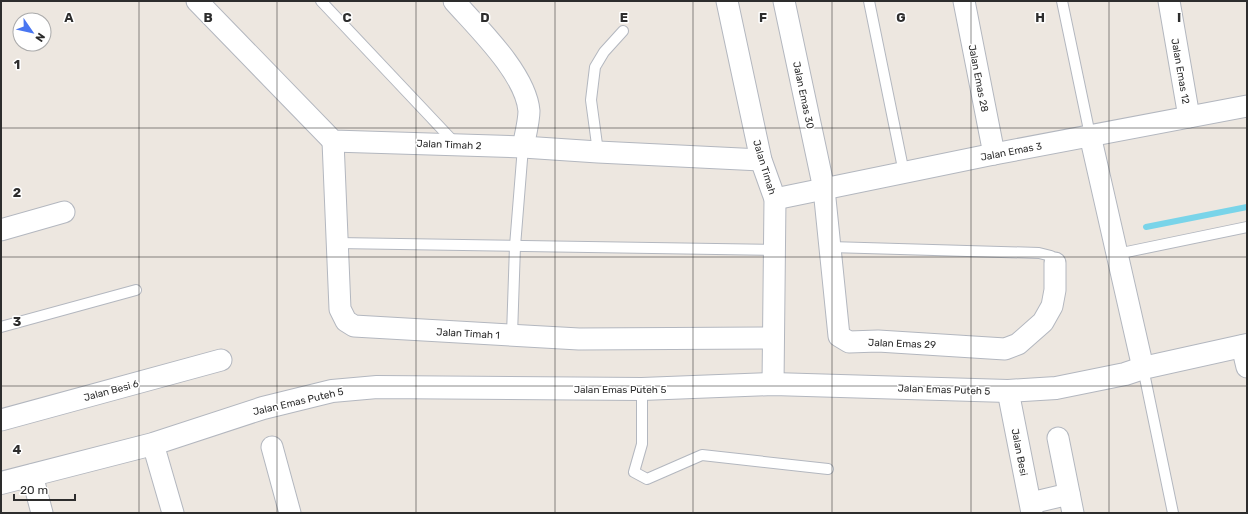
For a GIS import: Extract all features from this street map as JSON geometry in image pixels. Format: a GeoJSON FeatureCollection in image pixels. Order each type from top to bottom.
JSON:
{"type":"FeatureCollection","features":[{"type":"Feature","properties":{"kind":"street"},"geometry":{"type":"LineString","coordinates":[[197,1],[333,141]]}},
{"type":"Feature","properties":{"kind":"street"},"geometry":{"type":"LineString","coordinates":[[454,1],[509,64],[523,88],[529,111],[523,147]]}},
{"type":"Feature","properties":{"kind":"street","name":"Jalan Timah"},"geometry":{"type":"LineString","coordinates":[[727,1],[761,160],[775,199],[773,384]]}},
{"type":"Feature","properties":{"kind":"street","name":"Jalan Emas 30"},"geometry":{"type":"LineString","coordinates":[[784,1],[824,189]]}},
{"type":"Feature","properties":{"kind":"street","name":"Jalan Emas 28"},"geometry":{"type":"LineString","coordinates":[[964,1],[994,154]]}},
{"type":"Feature","properties":{"kind":"street","name":"Jalan Emas 12"},"geometry":{"type":"LineString","coordinates":[[1169,1],[1189,117]]}},
{"type":"Feature","properties":{"kind":"street","name":"Jalan Emas 3"},"geometry":{"type":"LineString","coordinates":[[775,199],[1090,135],[1247,106]]}},
{"type":"Feature","properties":{"kind":"street"},"geometry":{"type":"LineString","coordinates":[[1090,135],[1143,368]]}},
{"type":"Feature","properties":{"kind":"street","name":"Jalan Timah 2"},"geometry":{"type":"LineString","coordinates":[[333,141],[456,144],[761,160]]}},
{"type":"Feature","properties":{"kind":"street","name":"Jalan Timah 1"},"geometry":{"type":"LineString","coordinates":[[333,141],[340,310],[346,320],[354,326],[579,339],[773,338]]}},
{"type":"Feature","properties":{"kind":"street","name":"Jalan Emas 29"},"geometry":{"type":"LineString","coordinates":[[824,189],[839,336],[849,342],[878,341],[1005,349],[1018,344],[1042,322],[1052,306],[1055,290],[1055,263]]}},
{"type":"Feature","properties":{"kind":"street"},"geometry":{"type":"LineString","coordinates":[[1,230],[64,212]]}},
{"type":"Feature","properties":{"kind":"street"},"geometry":{"type":"LineString","coordinates":[[1245,345],[1247,367]]}},
{"type":"Feature","properties":{"kind":"street","name":"Jalan Emas Puteh 5"},"geometry":{"type":"LineString","coordinates":[[1,483],[154,444],[263,408],[332,391],[377,387],[642,389],[773,384],[1008,391],[1056,388],[1125,374],[1143,368],[1245,345]]}},
{"type":"Feature","properties":{"kind":"street","name":"Jalan Besi 6"},"geometry":{"type":"LineString","coordinates":[[1,420],[221,360]]}},
{"type":"Feature","properties":{"kind":"street","name":"Jalan Besi"},"geometry":{"type":"LineString","coordinates":[[1008,391],[1031,508]]}},
{"type":"Feature","properties":{"kind":"street"},"geometry":{"type":"LineString","coordinates":[[1031,508],[1071,503],[1058,438]]}},
{"type":"Feature","properties":{"kind":"street"},"geometry":{"type":"LineString","coordinates":[[154,444],[173,513]]}},
{"type":"Feature","properties":{"kind":"street"},"geometry":{"type":"LineString","coordinates":[[272,447],[290,513]]}},
{"type":"Feature","properties":{"kind":"street"},"geometry":{"type":"LineString","coordinates":[[32,475],[42,513]]}},
{"type":"Feature","properties":{"kind":"lane"},"geometry":{"type":"LineString","coordinates":[[321,1],[456,144]]}},
{"type":"Feature","properties":{"kind":"lane"},"geometry":{"type":"LineString","coordinates":[[868,1],[904,173]]}},
{"type":"Feature","properties":{"kind":"lane"},"geometry":{"type":"LineString","coordinates":[[1062,1],[1090,135]]}},
{"type":"Feature","properties":{"kind":"lane"},"geometry":{"type":"LineString","coordinates":[[598,152],[592,100],[595,67],[604,52],[623,31]]}},
{"type":"Feature","properties":{"kind":"lane"},"geometry":{"type":"LineString","coordinates":[[512,335],[514,246],[523,147]]}},
{"type":"Feature","properties":{"kind":"lane"},"geometry":{"type":"LineString","coordinates":[[1117,254],[1247,227]]}},
{"type":"Feature","properties":{"kind":"lane"},"geometry":{"type":"LineString","coordinates":[[337,243],[774,250]]}},
{"type":"Feature","properties":{"kind":"lane"},"geometry":{"type":"LineString","coordinates":[[830,247],[1039,253],[1051,256],[1055,263]]}},
{"type":"Feature","properties":{"kind":"lane"},"geometry":{"type":"LineString","coordinates":[[1,327],[136,290]]}},
{"type":"Feature","properties":{"kind":"lane"},"geometry":{"type":"LineString","coordinates":[[1143,368],[1173,513]]}},
{"type":"Feature","properties":{"kind":"lane"},"geometry":{"type":"LineString","coordinates":[[642,389],[642,444],[634,472],[647,479],[702,455],[828,469]]}},
{"type":"Feature","properties":{"kind":"waterway"},"geometry":{"type":"LineString","coordinates":[[1146,227],[1247,207]]}}]}
